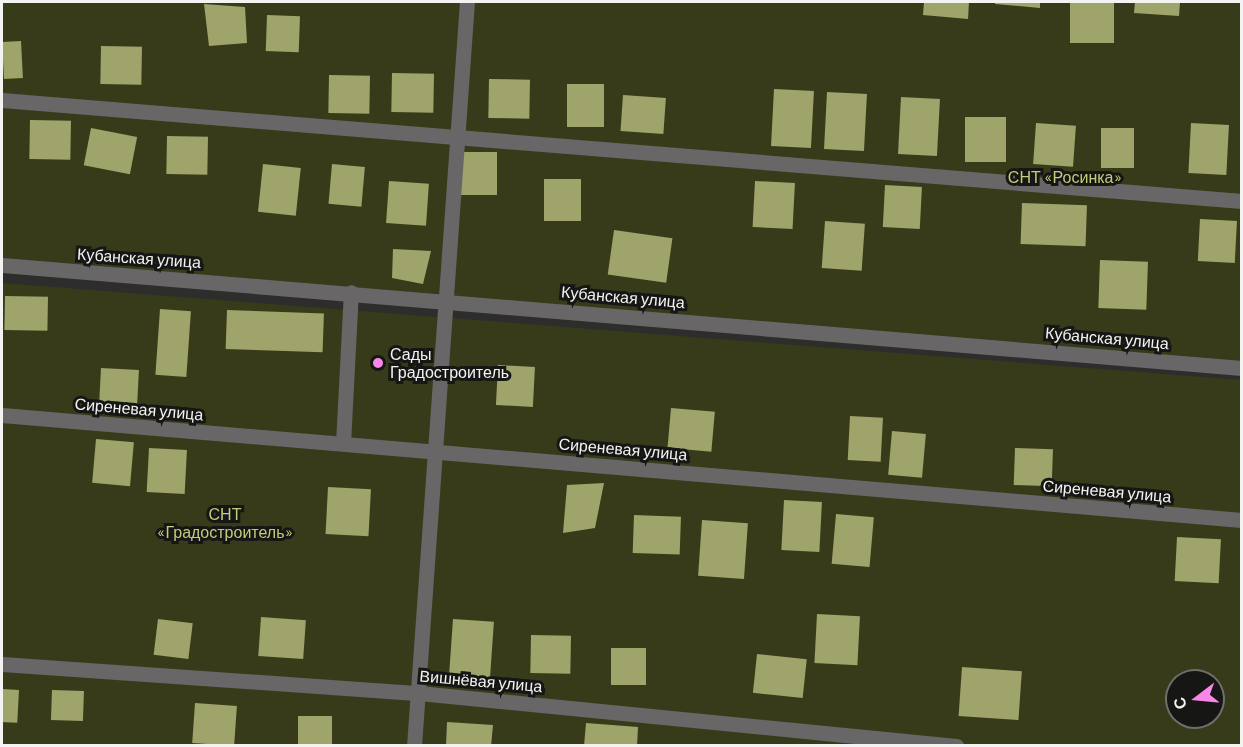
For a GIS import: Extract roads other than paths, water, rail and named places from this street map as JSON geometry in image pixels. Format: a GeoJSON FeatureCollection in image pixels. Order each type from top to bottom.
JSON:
{"type":"FeatureCollection","features":[{"type":"Feature","properties":{"kind":"street"},"geometry":{"type":"LineString","coordinates":[[414,746],[444,299],[467,2]]}},
{"type":"Feature","properties":{"kind":"street"},"geometry":{"type":"LineString","coordinates":[[2,100],[1242,201]]}},
{"type":"Feature","properties":{"kind":"street","name":"Кубанская улица"},"geometry":{"type":"LineString","coordinates":[[2,265],[444,299],[1242,368]]}},
{"type":"Feature","properties":{"kind":"street"},"geometry":{"type":"LineString","coordinates":[[344,443],[351,292]]}},
{"type":"Feature","properties":{"kind":"street","name":"Сиреневая улица"},"geometry":{"type":"LineString","coordinates":[[2,415],[1242,520]]}},
{"type":"Feature","properties":{"kind":"street","name":"Вишнёвая улица"},"geometry":{"type":"LineString","coordinates":[[2,664],[418,693],[956,746]]}},
{"type":"Feature","properties":{"kind":"place","name":"Сады Градостроитель"},"geometry":{"type":"Point","coordinates":[378,363]}},
{"type":"Feature","properties":{"kind":"park label","name":"СНТ «Росинка»"},"geometry":{"type":"Point","coordinates":[1065,177]}},
{"type":"Feature","properties":{"kind":"park label","name":"СНТ «Градостроитель»"},"geometry":{"type":"Point","coordinates":[225,523]}}]}
